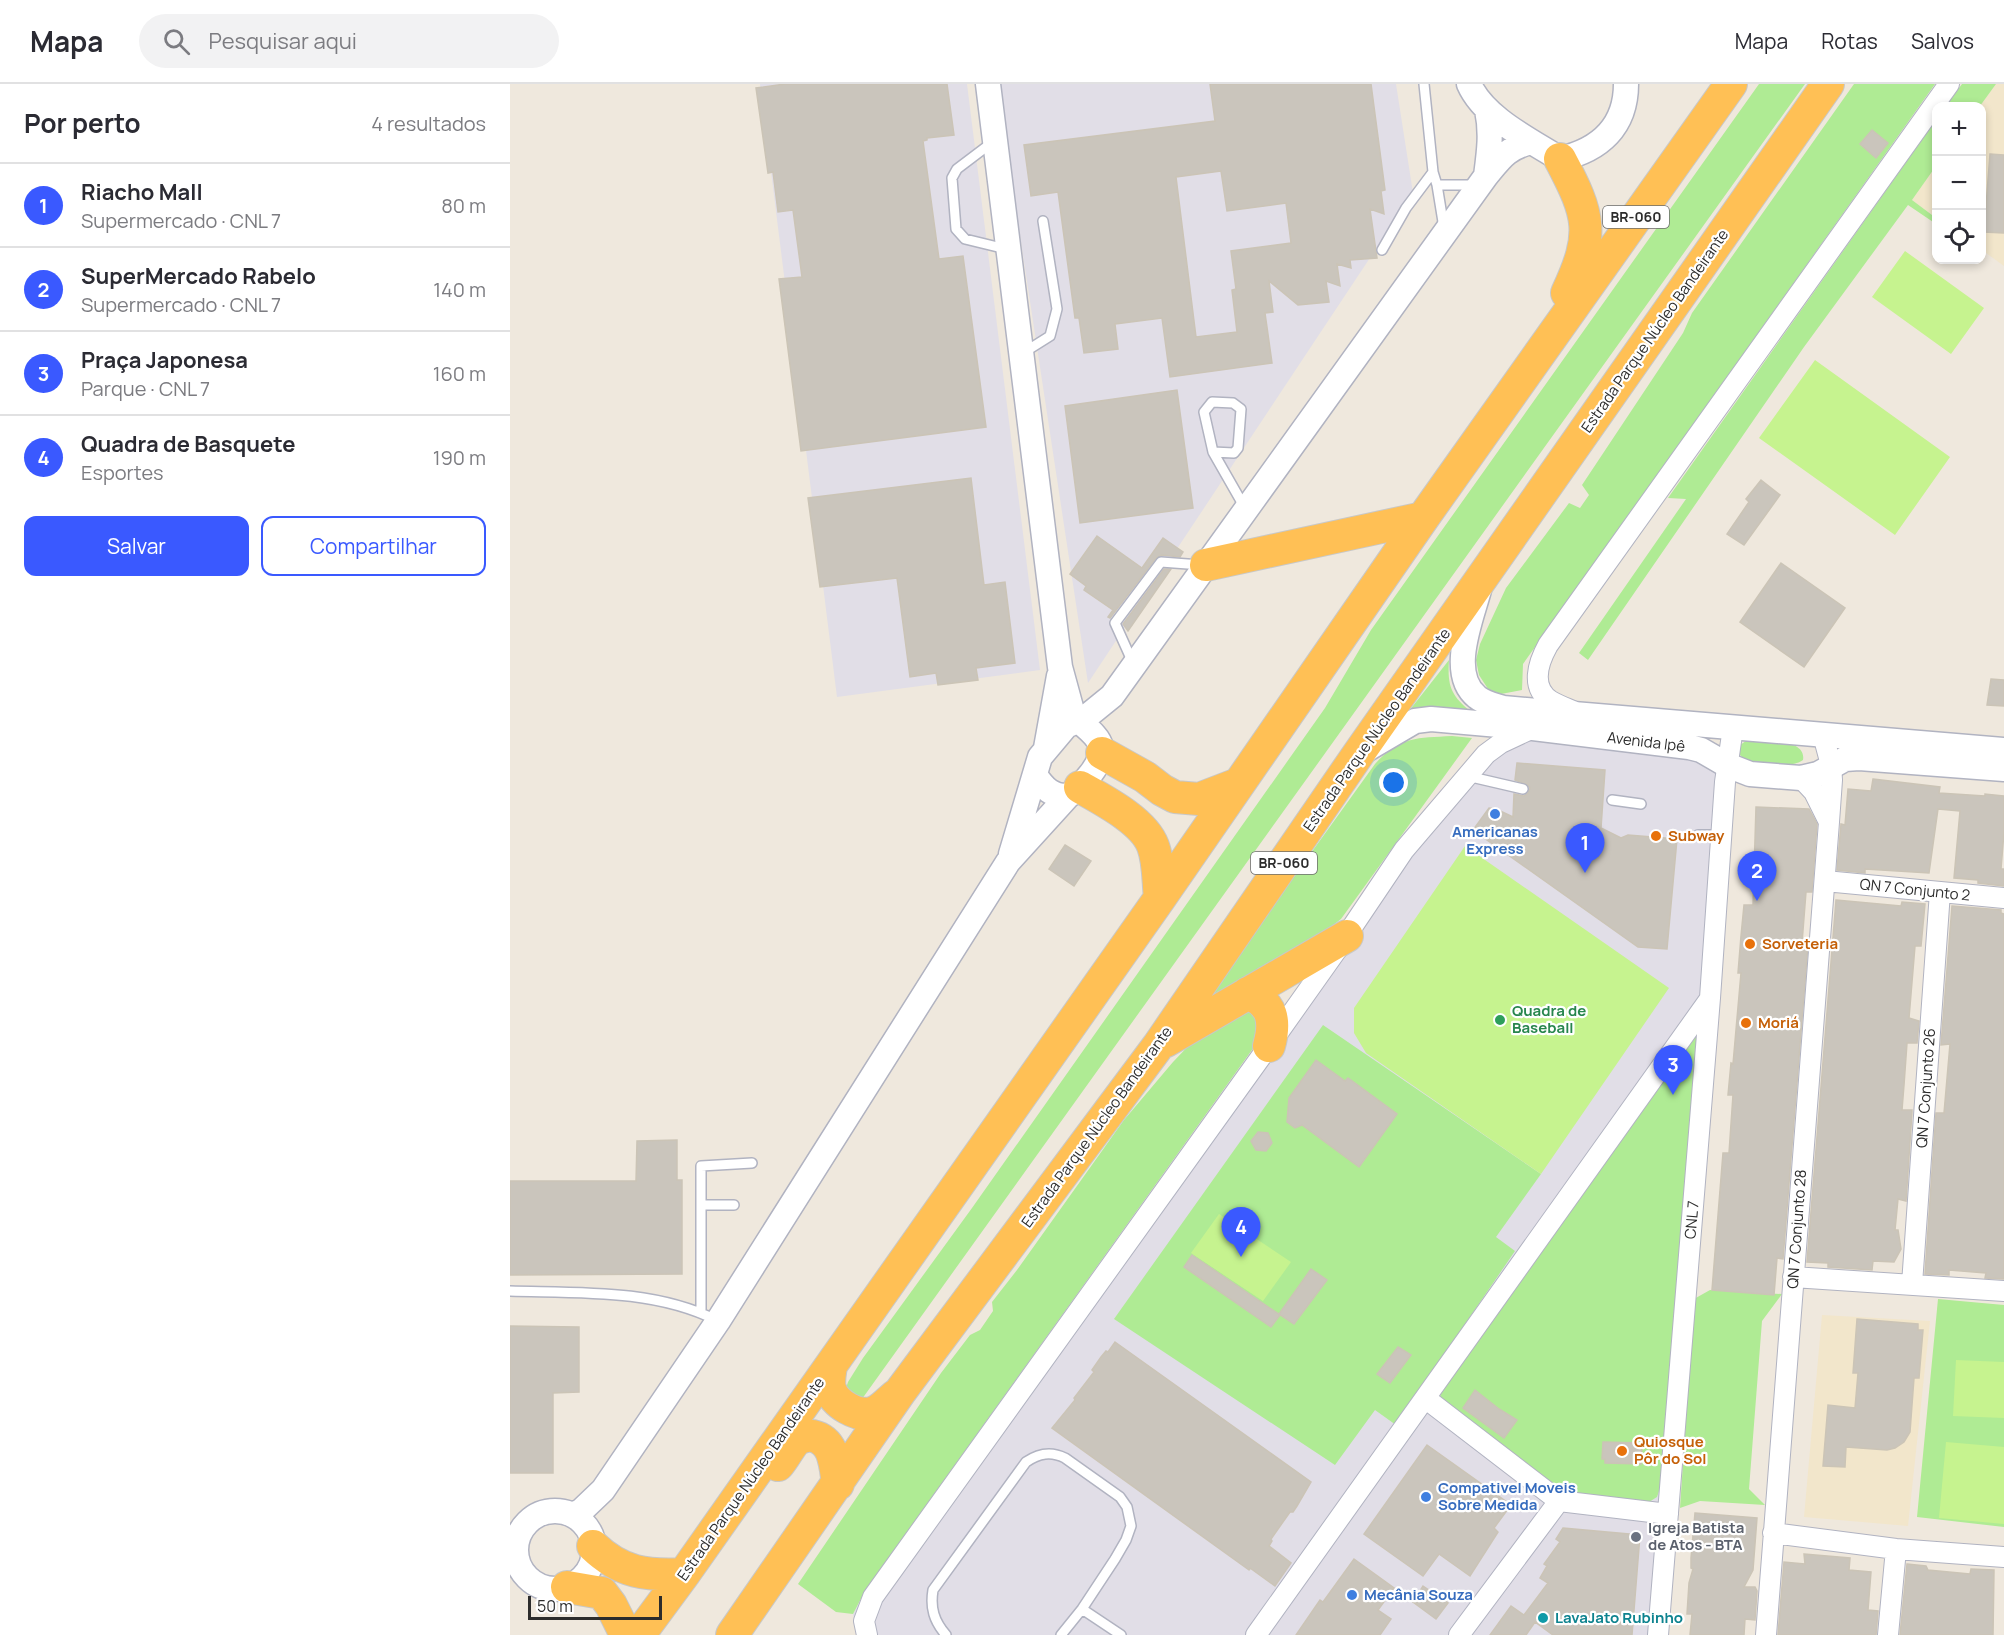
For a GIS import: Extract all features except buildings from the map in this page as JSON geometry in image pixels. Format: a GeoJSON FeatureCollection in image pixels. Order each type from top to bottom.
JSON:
{"type":"FeatureCollection","features":[{"type":"Feature","properties":{"kind":"highway","name":"Estrada Parque Núcleo Bandeirante"},"geometry":{"type":"LineString","coordinates":[[639,1635],[831,1366],[1541,351],[1731,84]]}},
{"type":"Feature","properties":{"kind":"highway","name":"Estrada Parque Núcleo Bandeirante"},"geometry":{"type":"LineString","coordinates":[[732,1635],[900,1392],[1158,1046],[1359,753],[1828,84]]}},
{"type":"Feature","properties":{"kind":"highway"},"geometry":{"type":"LineString","coordinates":[[1541,351],[1579,266],[1586,243],[1583,210],[1560,159]]}},
{"type":"Feature","properties":{"kind":"highway"},"geometry":{"type":"LineString","coordinates":[[1206,565],[1424,518]]}},
{"type":"Feature","properties":{"kind":"highway"},"geometry":{"type":"LineString","coordinates":[[1100,747],[1175,797],[1199,800],[1238,784]]}},
{"type":"Feature","properties":{"kind":"highway"},"geometry":{"type":"LineString","coordinates":[[1074,791],[1137,824],[1146,834],[1155,853],[1160,898]]}},
{"type":"Feature","properties":{"kind":"highway"},"geometry":{"type":"LineString","coordinates":[[1158,1046],[1347,936]]}},
{"type":"Feature","properties":{"kind":"highway"},"geometry":{"type":"LineString","coordinates":[[1248,993],[1261,1000],[1269,1009],[1273,1027],[1269,1046]]}},
{"type":"Feature","properties":{"kind":"highway"},"geometry":{"type":"LineString","coordinates":[[831,1366],[829,1387],[839,1402],[850,1409],[861,1413],[874,1413],[900,1392]]}},
{"type":"Feature","properties":{"kind":"highway"},"geometry":{"type":"LineString","coordinates":[[653,1635],[795,1442],[810,1435],[828,1444],[834,1462],[837,1484]]}},
{"type":"Feature","properties":{"kind":"highway"},"geometry":{"type":"LineString","coordinates":[[592,1539],[604,1556],[630,1571],[659,1576],[684,1574]]}},
{"type":"Feature","properties":{"kind":"highway"},"geometry":{"type":"LineString","coordinates":[[567,1587],[602,1593],[611,1605],[626,1635]]}},
{"type":"Feature","properties":{"kind":"street"},"geometry":{"type":"LineString","coordinates":[[988,84],[1060,667],[1078,722],[1100,747]]}},
{"type":"Feature","properties":{"kind":"street"},"geometry":{"type":"LineString","coordinates":[[1469,84],[1473,93],[1488,110],[1531,142],[1560,159],[1580,154],[1609,134],[1619,119],[1626,101],[1626,84]]}},
{"type":"Feature","properties":{"kind":"street"},"geometry":{"type":"LineString","coordinates":[[1578,713],[1551,701],[1541,691],[1537,677],[1538,666],[1548,645],[1949,84]]}},
{"type":"Feature","properties":{"kind":"street"},"geometry":{"type":"LineString","coordinates":[[1483,180],[1490,143],[1491,126],[1488,110]]}},
{"type":"Feature","properties":{"kind":"street"},"geometry":{"type":"LineString","coordinates":[[1008,862],[1040,757],[1061,732],[1112,696],[1483,180],[1506,154],[1517,146],[1531,142]]}},
{"type":"Feature","properties":{"kind":"street","name":"Avenida Ipê"},"geometry":{"type":"LineString","coordinates":[[1481,582],[1462,656],[1462,669],[1464,680],[1471,692],[1479,699],[1503,708],[2004,750]]}},
{"type":"Feature","properties":{"kind":"street"},"geometry":{"type":"LineString","coordinates":[[1046,750],[1060,667]]}},
{"type":"Feature","properties":{"kind":"street"},"geometry":{"type":"LineString","coordinates":[[592,1539],[582,1522],[572,1515],[560,1511],[535,1516],[525,1524],[519,1534],[515,1568],[541,1587],[554,1589],[567,1587],[578,1581],[587,1571],[592,1559],[592,1539],[591,1522],[603,1490],[710,1317],[1008,862],[1089,776],[1100,747],[1112,696]]}},
{"type":"Feature","properties":{"kind":"street","name":"Avenida Ipê"},"geometry":{"type":"LineString","coordinates":[[1359,753],[1415,721],[1431,719],[1533,728],[1689,747],[1701,750],[1727,765],[1750,774],[1801,778],[1818,774],[1845,759],[2004,769]]}},
{"type":"Feature","properties":{"kind":"street"},"geometry":{"type":"LineString","coordinates":[[867,1635],[864,1621],[873,1597],[1269,1046],[1347,936],[1404,850],[1486,754],[1501,743],[1533,728]]}},
{"type":"Feature","properties":{"kind":"street","name":"CNL 7"},"geometry":{"type":"LineString","coordinates":[[1658,1635],[1721,836],[1727,765],[1733,728]]}},
{"type":"Feature","properties":{"kind":"street","name":"QN 7 Conjunto 28"},"geometry":{"type":"LineString","coordinates":[[1766,1635],[1832,795],[1831,765],[1823,735]]}},
{"type":"Feature","properties":{"kind":"street"},"geometry":{"type":"LineString","coordinates":[[1724,805],[1750,774]]}},
{"type":"Feature","properties":{"kind":"street"},"geometry":{"type":"LineString","coordinates":[[1035,775],[1042,785],[1054,795],[1074,791]]}},
{"type":"Feature","properties":{"kind":"street"},"geometry":{"type":"LineString","coordinates":[[1801,778],[1814,792],[1829,822]]}},
{"type":"Feature","properties":{"kind":"street","name":"QN 7 Conjunto 2"},"geometry":{"type":"LineString","coordinates":[[1825,881],[2004,898]]}},
{"type":"Feature","properties":{"kind":"street","name":"QN 7 Conjunto 26"},"geometry":{"type":"LineString","coordinates":[[1912,1284],[1940,892]]}},
{"type":"Feature","properties":{"kind":"street"},"geometry":{"type":"LineString","coordinates":[[1256,1635],[1710,998]]}},
{"type":"Feature","properties":{"kind":"street"},"geometry":{"type":"LineString","coordinates":[[1794,1277],[2004,1291]]}},
{"type":"Feature","properties":{"kind":"street"},"geometry":{"type":"LineString","coordinates":[[1425,1398],[1559,1501],[1668,1514]]}},
{"type":"Feature","properties":{"kind":"street"},"geometry":{"type":"LineString","coordinates":[[572,1515],[580,1511],[603,1490]]}},
{"type":"Feature","properties":{"kind":"street"},"geometry":{"type":"LineString","coordinates":[[1459,1635],[1559,1501]]}},
{"type":"Feature","properties":{"kind":"street"},"geometry":{"type":"LineString","coordinates":[[510,1515],[535,1516]]}},
{"type":"Feature","properties":{"kind":"street"},"geometry":{"type":"LineString","coordinates":[[1773,1533],[1896,1549],[2004,1557]]}},
{"type":"Feature","properties":{"kind":"street"},"geometry":{"type":"LineString","coordinates":[[1888,1635],[1896,1549]]}},
{"type":"Feature","properties":{"kind":"lane"},"geometry":{"type":"LineString","coordinates":[[1424,84],[1433,172],[1445,233]]}},
{"type":"Feature","properties":{"kind":"lane"},"geometry":{"type":"LineString","coordinates":[[995,140],[957,170],[952,178],[956,229],[965,239],[1009,250]]}},
{"type":"Feature","properties":{"kind":"lane"},"geometry":{"type":"LineString","coordinates":[[1382,250],[1406,208],[1433,172]]}},
{"type":"Feature","properties":{"kind":"lane"},"geometry":{"type":"LineString","coordinates":[[1437,184],[1483,180]]}},
{"type":"Feature","properties":{"kind":"lane"},"geometry":{"type":"LineString","coordinates":[[1021,354],[1050,336],[1057,309],[1043,221]]}},
{"type":"Feature","properties":{"kind":"lane"},"geometry":{"type":"LineString","coordinates":[[1214,452],[1234,453],[1238,448],[1241,409],[1233,403],[1212,402],[1204,412],[1214,452],[1246,510]]}},
{"type":"Feature","properties":{"kind":"lane"},"geometry":{"type":"LineString","coordinates":[[1134,666],[1115,623],[1161,562],[1206,565]]}},
{"type":"Feature","properties":{"kind":"lane"},"geometry":{"type":"LineString","coordinates":[[1467,776],[1523,789]]}},
{"type":"Feature","properties":{"kind":"lane"},"geometry":{"type":"LineString","coordinates":[[1612,800],[1641,804]]}},
{"type":"Feature","properties":{"kind":"lane"},"geometry":{"type":"LineString","coordinates":[[1698,835],[1721,836]]}},
{"type":"Feature","properties":{"kind":"lane"},"geometry":{"type":"LineString","coordinates":[[510,1291],[626,1295],[710,1317],[701,1205],[701,1166],[752,1163]]}},
{"type":"Feature","properties":{"kind":"lane"},"geometry":{"type":"LineString","coordinates":[[701,1205],[734,1205]]}},
{"type":"Feature","properties":{"kind":"lane"},"geometry":{"type":"LineString","coordinates":[[946,1635],[934,1617],[931,1603],[933,1590],[1026,1462],[1036,1455],[1056,1453],[1120,1497],[1127,1507],[1131,1526],[1126,1540],[1082,1609],[1060,1635]]}},
{"type":"Feature","properties":{"kind":"lane"},"geometry":{"type":"LineString","coordinates":[[1082,1609],[1121,1635]]}},
{"type":"Feature","properties":{"kind":"shaded area"},"geometry":{"type":"Polygon","coordinates":[[[760,84],[967,84],[1040,670],[837,697],[760,84]]]}},
{"type":"Feature","properties":{"kind":"shaded area"},"geometry":{"type":"Polygon","coordinates":[[[997,84],[1396,84],[1413,193],[1088,683],[997,84]]]}},
{"type":"Feature","properties":{"kind":"shaded area"},"geometry":{"type":"Polygon","coordinates":[[[1996,84],[2004,84],[2004,266],[1986,253],[1986,102],[1983,102],[1996,84]]]}},
{"type":"Feature","properties":{"kind":"shaded area"},"geometry":{"type":"Polygon","coordinates":[[[1932,172],[1932,215],[1912,200],[1932,172]]]}},
{"type":"Feature","properties":{"kind":"shaded area"},"geometry":{"type":"Polygon","coordinates":[[[1515,733],[1729,764],[1654,1635],[857,1635],[853,1614],[866,1589],[1450,790],[1515,733]]]}},
{"type":"Feature","properties":{"kind":"shaded area"},"geometry":{"type":"Polygon","coordinates":[[[1822,1315],[1930,1321],[1908,1526],[1804,1517],[1822,1315]]]}},
{"type":"Feature","properties":{"kind":"green space"},"geometry":{"type":"Polygon","coordinates":[[[1759,84],[1805,84],[862,1399],[844,1394],[848,1382],[863,1358],[972,1208],[1325,708],[1371,630],[1759,84]]]}},
{"type":"Feature","properties":{"kind":"green space"},"geometry":{"type":"Polygon","coordinates":[[[1854,84],[1935,84],[1523,664],[1522,690],[1501,694],[1490,692],[1479,675],[1476,660],[1480,644],[1506,588],[1569,503],[1580,508],[1589,495],[1582,485],[1683,333],[1692,313],[1854,84]]]}},
{"type":"Feature","properties":{"kind":"green space"},"geometry":{"type":"Polygon","coordinates":[[[1962,84],[1996,84],[1983,102],[1949,102],[1962,84]]]}},
{"type":"Feature","properties":{"kind":"green space"},"geometry":{"type":"Polygon","coordinates":[[[1932,126],[1932,172],[1912,200],[1932,215],[1932,221],[1908,205],[1804,347],[1588,660],[1579,653],[1686,499],[1668,498],[1932,126]]]}},
{"type":"Feature","properties":{"kind":"green space"},"geometry":{"type":"Polygon","coordinates":[[[1905,251],[1984,308],[1951,354],[1872,297],[1905,251]]]}},
{"type":"Feature","properties":{"kind":"green space"},"geometry":{"type":"Polygon","coordinates":[[[1815,360],[1950,457],[1895,535],[1759,438],[1815,360]]]}},
{"type":"Feature","properties":{"kind":"green space"},"geometry":{"type":"Polygon","coordinates":[[[1449,660],[1452,691],[1474,714],[1405,716],[1449,660]]]}},
{"type":"Feature","properties":{"kind":"green space"},"geometry":{"type":"Polygon","coordinates":[[[1452,736],[1472,738],[1341,919],[1310,943],[1203,1003],[1375,764],[1393,748],[1410,740],[1452,736]]]}},
{"type":"Feature","properties":{"kind":"green space"},"geometry":{"type":"Polygon","coordinates":[[[1746,741],[1790,744],[1798,747],[1803,760],[1785,765],[1750,762],[1738,753],[1740,745],[1746,741]]]}},
{"type":"Feature","properties":{"kind":"green space","name":"Quadra de Baseball"},"geometry":{"type":"Polygon","coordinates":[[[1465,846],[1669,988],[1541,1174],[1366,1053],[1354,1033],[1354,1008],[1465,846]]]}},
{"type":"Feature","properties":{"kind":"green space"},"geometry":{"type":"Polygon","coordinates":[[[1255,1005],[1262,1035],[866,1589],[853,1614],[836,1612],[798,1584],[941,1373],[970,1335],[980,1330],[993,1311],[992,1302],[1124,1120],[1196,1038],[1255,1005]]]}},
{"type":"Feature","properties":{"kind":"green space"},"geometry":{"type":"Polygon","coordinates":[[[1323,1025],[1541,1174],[1496,1237],[1515,1251],[1396,1425],[1375,1410],[1335,1465],[1114,1319],[1323,1025]]]}},
{"type":"Feature","properties":{"kind":"green space"},"geometry":{"type":"Polygon","coordinates":[[[1697,1035],[1660,1488],[1657,1497],[1649,1502],[1634,1505],[1568,1494],[1557,1490],[1445,1405],[1440,1395],[1444,1386],[1697,1035]]]}},
{"type":"Feature","properties":{"kind":"green space"},"geometry":{"type":"Polygon","coordinates":[[[1219,1214],[1291,1262],[1263,1301],[1191,1253],[1219,1214]]]}},
{"type":"Feature","properties":{"kind":"green space"},"geometry":{"type":"Polygon","coordinates":[[[1710,1290],[1782,1294],[1762,1321],[1749,1489],[1765,1505],[1700,1501],[1680,1508],[1694,1299],[1710,1290]]]}},
{"type":"Feature","properties":{"kind":"green space"},"geometry":{"type":"Polygon","coordinates":[[[1938,1299],[2004,1305],[2004,1527],[1917,1517],[1938,1299]]]}},
{"type":"Feature","properties":{"kind":"green space"},"geometry":{"type":"Polygon","coordinates":[[[1956,1360],[2004,1362],[2004,1418],[1953,1416],[1956,1360]]]}},
{"type":"Feature","properties":{"kind":"green space"},"geometry":{"type":"Polygon","coordinates":[[[1946,1442],[2004,1447],[2004,1524],[1939,1518],[1946,1442]]]}},
{"type":"Feature","properties":{"kind":"place","name":"Americanas Express"},"geometry":{"type":"Point","coordinates":[1495,814]}},
{"type":"Feature","properties":{"kind":"place","name":"Subway"},"geometry":{"type":"Point","coordinates":[1656,836]}},
{"type":"Feature","properties":{"kind":"place","name":"Riacho Mall"},"geometry":{"type":"Point","coordinates":[1585,873]}},
{"type":"Feature","properties":{"kind":"place","name":"SuperMercado Rabelo"},"geometry":{"type":"Point","coordinates":[1757,901]}},
{"type":"Feature","properties":{"kind":"place","name":"Sorveteria"},"geometry":{"type":"Point","coordinates":[1750,944]}},
{"type":"Feature","properties":{"kind":"place","name":"Quadra de Baseball"},"geometry":{"type":"Point","coordinates":[1500,1020]}},
{"type":"Feature","properties":{"kind":"place","name":"Moriá"},"geometry":{"type":"Point","coordinates":[1746,1023]}},
{"type":"Feature","properties":{"kind":"place","name":"Praça Japonesa"},"geometry":{"type":"Point","coordinates":[1673,1095]}},
{"type":"Feature","properties":{"kind":"place","name":"Quadra de Basquete"},"geometry":{"type":"Point","coordinates":[1241,1257]}},
{"type":"Feature","properties":{"kind":"place","name":"Quiosque Pôr do Sol"},"geometry":{"type":"Point","coordinates":[1622,1451]}},
{"type":"Feature","properties":{"kind":"place","name":"Compativel Moveis Sobre Medida"},"geometry":{"type":"Point","coordinates":[1426,1497]}},
{"type":"Feature","properties":{"kind":"place","name":"Igreja Batista de Atos - BTA"},"geometry":{"type":"Point","coordinates":[1636,1537]}},
{"type":"Feature","properties":{"kind":"place","name":"Mecânia Souza"},"geometry":{"type":"Point","coordinates":[1352,1595]}},
{"type":"Feature","properties":{"kind":"place","name":"LavaJato Rubinho"},"geometry":{"type":"Point","coordinates":[1543,1618]}}]}
